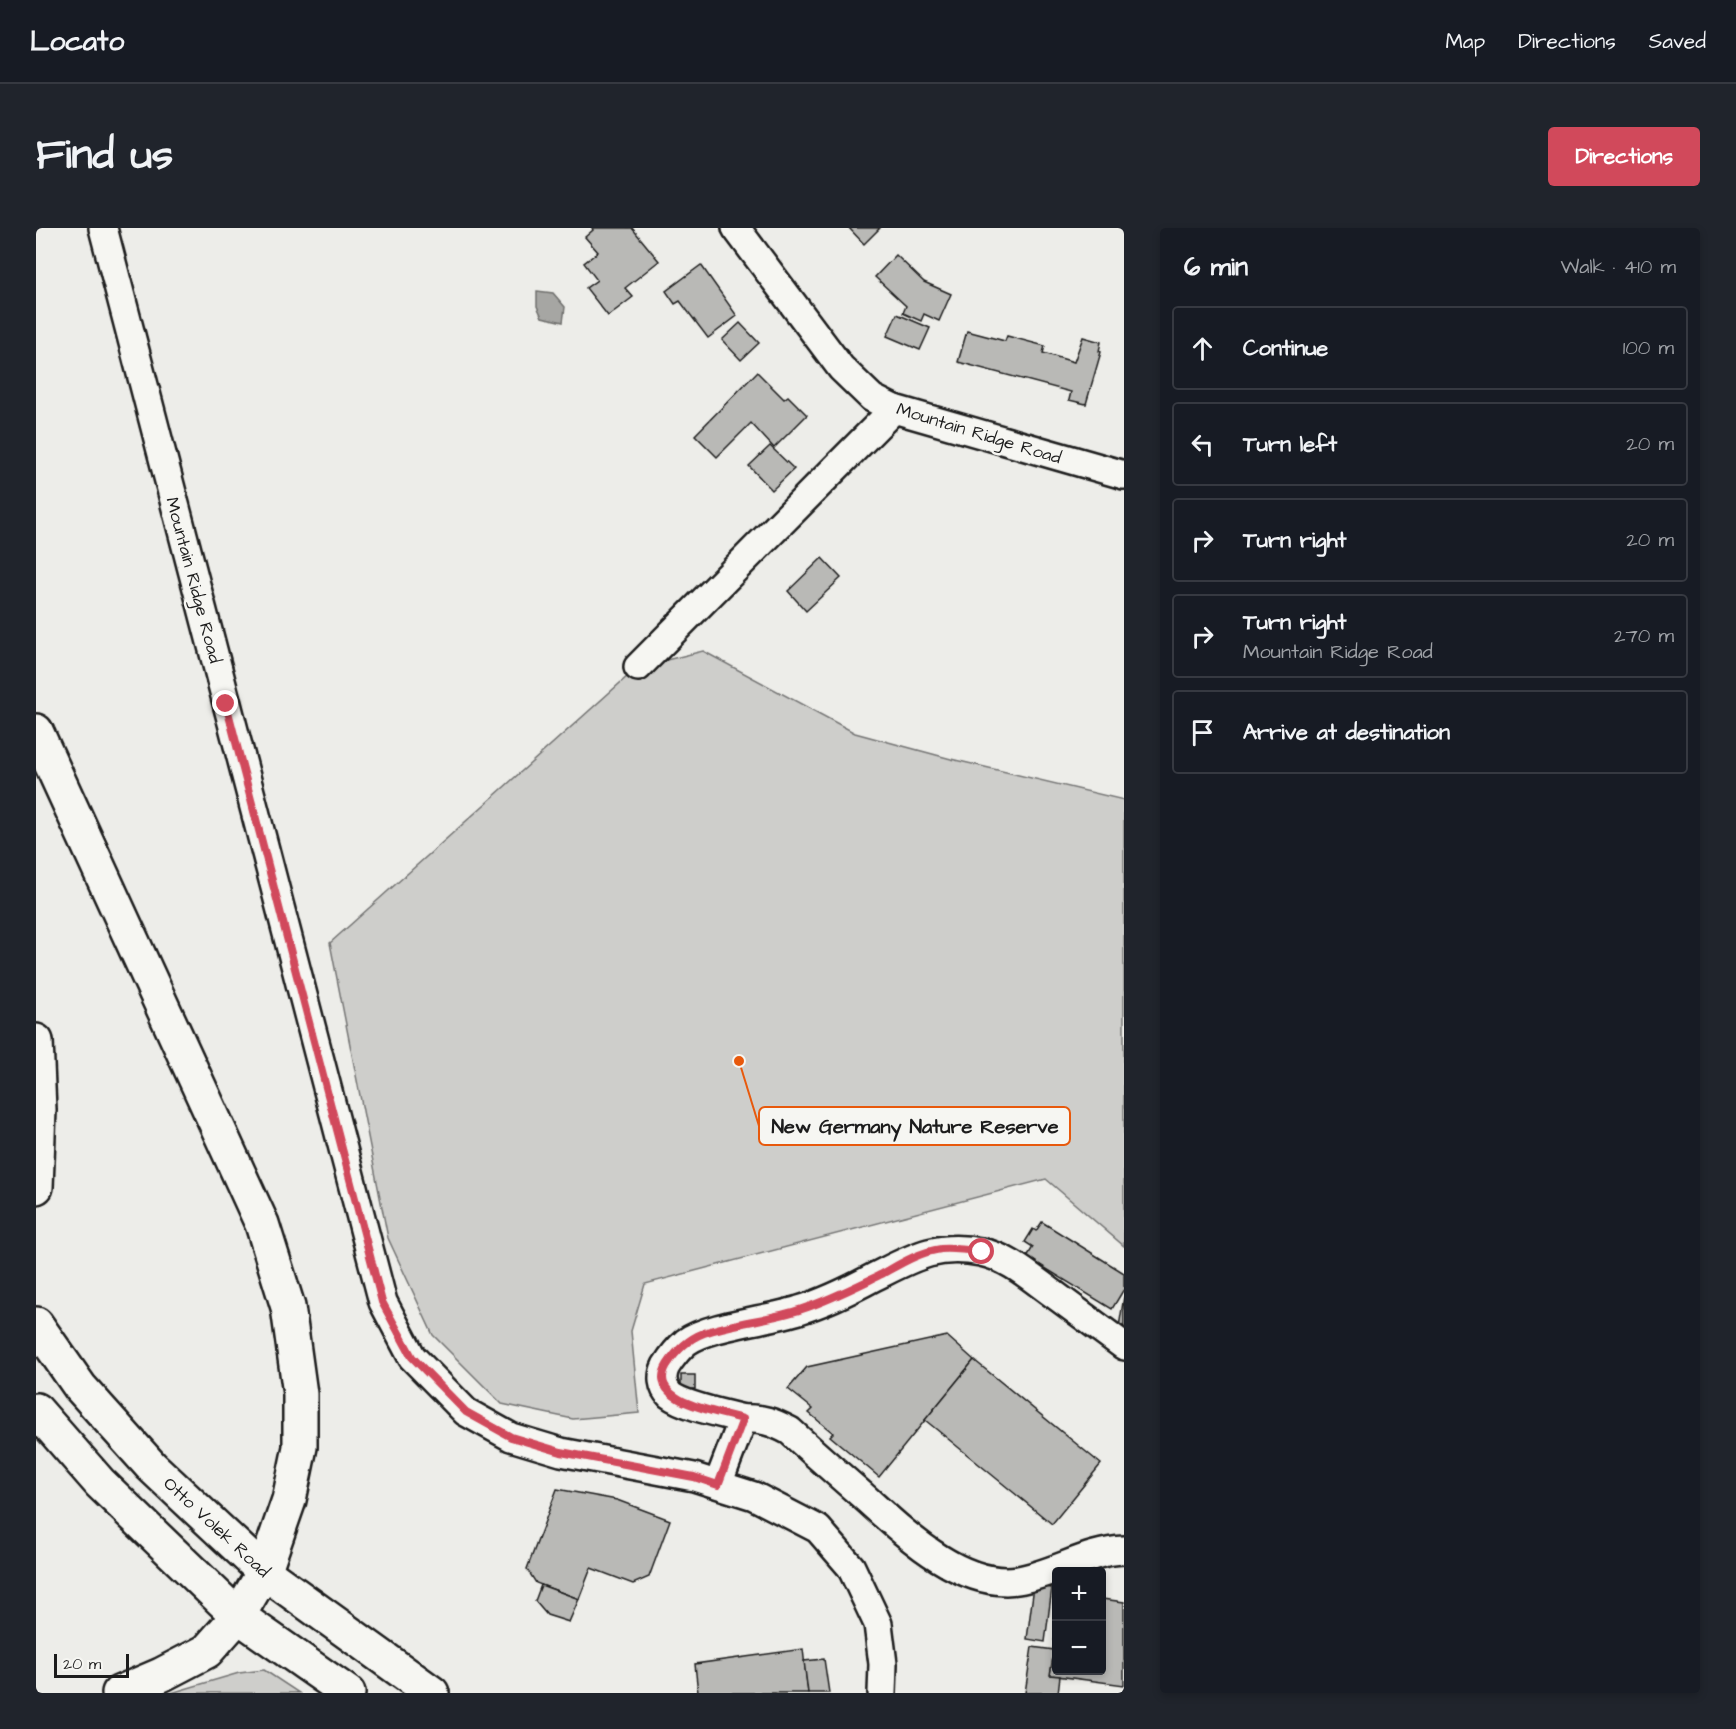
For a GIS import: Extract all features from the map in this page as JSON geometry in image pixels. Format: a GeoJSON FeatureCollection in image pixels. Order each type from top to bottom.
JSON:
{"type":"FeatureCollection","features":[{"type":"Feature","properties":{"kind":"main road"},"geometry":{"type":"LineString","coordinates":[[36,732],[262,1224],[288,1307],[300,1394],[300,1447],[289,1500],[264,1572],[238,1616],[207,1651],[161,1675],[119,1693]]}},
{"type":"Feature","properties":{"kind":"main road"},"geometry":{"type":"LineString","coordinates":[[36,1041],[39,1110],[36,1187]]}},
{"type":"Feature","properties":{"kind":"main road","name":"Otto Volek Road"},"geometry":{"type":"LineString","coordinates":[[36,1324],[80,1387],[151,1466],[264,1572],[432,1693]]}},
{"type":"Feature","properties":{"kind":"main road"},"geometry":{"type":"LineString","coordinates":[[37,1412],[100,1483],[238,1616],[348,1693]]}},
{"type":"Feature","properties":{"kind":"street","name":"Mountain Ridge Road"},"geometry":{"type":"LineString","coordinates":[[103,228],[382,1302],[412,1357],[466,1412],[511,1437],[561,1452],[694,1477],[754,1496],[818,1528],[851,1567],[878,1624],[883,1664],[882,1693]]}},
{"type":"Feature","properties":{"kind":"street","name":"Mountain Ridge Road"},"geometry":{"type":"LineString","coordinates":[[736,228],[842,368],[872,398],[894,409],[1124,475]]}},
{"type":"Feature","properties":{"kind":"street"},"geometry":{"type":"LineString","coordinates":[[638,667],[894,409]]}},
{"type":"Feature","properties":{"kind":"street"},"geometry":{"type":"LineString","coordinates":[[1124,1346],[1007,1260],[982,1252],[940,1249],[915,1256],[839,1295],[800,1310],[703,1334],[686,1342],[670,1359],[663,1373],[663,1386],[670,1395],[743,1419],[761,1418],[772,1421],[790,1431],[918,1546],[952,1566],[990,1579],[1017,1580],[1041,1575],[1110,1551],[1124,1550]]}},
{"type":"Feature","properties":{"kind":"street"},"geometry":{"type":"LineString","coordinates":[[718,1485],[743,1419]]}},
{"type":"Feature","properties":{"kind":"shaded area"},"geometry":{"type":"Polygon","coordinates":[[[537,291],[553,293],[565,307],[563,322],[542,317],[537,306],[537,291]]]}},
{"type":"Feature","properties":{"kind":"shaded area"},"geometry":{"type":"Polygon","coordinates":[[[703,651],[855,733],[951,759],[1124,800],[1124,1246],[1046,1179],[645,1284],[631,1331],[639,1413],[573,1419],[502,1404],[433,1335],[388,1238],[330,943],[638,667],[703,651]]]}},
{"type":"Feature","properties":{"kind":"shaded area"},"geometry":{"type":"Polygon","coordinates":[[[264,1670],[299,1693],[171,1693],[239,1673],[264,1670]]]}},
{"type":"Feature","properties":{"kind":"building"},"geometry":{"type":"Polygon","coordinates":[[[592,228],[632,228],[659,261],[625,288],[633,297],[608,316],[586,288],[597,280],[584,263],[598,252],[585,237],[593,230],[592,228]]]}},
{"type":"Feature","properties":{"kind":"building"},"geometry":{"type":"Polygon","coordinates":[[[849,228],[880,228],[864,244],[849,228]]]}},
{"type":"Feature","properties":{"kind":"building"},"geometry":{"type":"Polygon","coordinates":[[[896,255],[924,282],[951,294],[939,321],[924,314],[921,321],[903,313],[906,306],[875,277],[896,255]]]}},
{"type":"Feature","properties":{"kind":"building"},"geometry":{"type":"Polygon","coordinates":[[[701,265],[737,316],[708,338],[680,301],[675,304],[666,291],[701,265]]]}},
{"type":"Feature","properties":{"kind":"building"},"geometry":{"type":"Polygon","coordinates":[[[897,314],[930,328],[920,350],[887,336],[897,314]]]}},
{"type":"Feature","properties":{"kind":"building"},"geometry":{"type":"Polygon","coordinates":[[[740,323],[759,343],[741,360],[722,340],[740,323]]]}},
{"type":"Feature","properties":{"kind":"building"},"geometry":{"type":"Polygon","coordinates":[[[967,331],[1005,341],[1007,336],[1045,346],[1043,353],[1074,362],[1083,337],[1101,342],[1099,351],[1101,352],[1086,404],[1069,400],[1071,392],[958,362],[967,331]]]}},
{"type":"Feature","properties":{"kind":"building"},"geometry":{"type":"Polygon","coordinates":[[[757,372],[784,399],[788,396],[807,415],[774,448],[751,423],[717,457],[695,435],[757,372]]]}},
{"type":"Feature","properties":{"kind":"building"},"geometry":{"type":"Polygon","coordinates":[[[770,446],[794,469],[772,490],[749,466],[770,446]]]}},
{"type":"Feature","properties":{"kind":"building"},"geometry":{"type":"Polygon","coordinates":[[[822,558],[841,578],[806,611],[788,591],[822,558]]]}},
{"type":"Feature","properties":{"kind":"building"},"geometry":{"type":"Polygon","coordinates":[[[1042,1222],[1124,1273],[1124,1289],[1112,1309],[1027,1257],[1033,1247],[1025,1242],[1033,1229],[1036,1231],[1042,1222]]]}},
{"type":"Feature","properties":{"kind":"building"},"geometry":{"type":"Polygon","coordinates":[[[1124,1296],[1124,1328],[1119,1327],[1124,1296]]]}},
{"type":"Feature","properties":{"kind":"building"},"geometry":{"type":"Polygon","coordinates":[[[947,1336],[974,1360],[879,1477],[830,1436],[833,1433],[809,1413],[813,1409],[788,1389],[807,1367],[947,1336]]]}},
{"type":"Feature","properties":{"kind":"building"},"geometry":{"type":"Polygon","coordinates":[[[974,1360],[1101,1464],[1052,1524],[925,1420],[974,1360]]]}},
{"type":"Feature","properties":{"kind":"building"},"geometry":{"type":"Polygon","coordinates":[[[681,1375],[695,1375],[695,1389],[681,1389],[681,1375]]]}},
{"type":"Feature","properties":{"kind":"building"},"geometry":{"type":"Polygon","coordinates":[[[557,1489],[617,1500],[670,1520],[649,1577],[633,1584],[591,1568],[579,1599],[536,1583],[527,1569],[557,1489]]]}},
{"type":"Feature","properties":{"kind":"building"},"geometry":{"type":"Polygon","coordinates":[[[541,1585],[579,1599],[569,1622],[547,1615],[535,1601],[541,1585]]]}},
{"type":"Feature","properties":{"kind":"building"},"geometry":{"type":"Polygon","coordinates":[[[1034,1586],[1052,1588],[1045,1642],[1027,1639],[1034,1586]]]}},
{"type":"Feature","properties":{"kind":"building"},"geometry":{"type":"Polygon","coordinates":[[[1106,1600],[1124,1602],[1124,1685],[1050,1675],[1052,1659],[1052,1675],[1106,1675],[1106,1600]]]}},
{"type":"Feature","properties":{"kind":"building"},"geometry":{"type":"Polygon","coordinates":[[[1032,1647],[1052,1650],[1050,1675],[1060,1676],[1058,1693],[1025,1693],[1032,1647]]]}},
{"type":"Feature","properties":{"kind":"building"},"geometry":{"type":"Polygon","coordinates":[[[803,1649],[808,1693],[698,1693],[695,1664],[803,1649]]]}},
{"type":"Feature","properties":{"kind":"building"},"geometry":{"type":"Polygon","coordinates":[[[824,1659],[829,1693],[808,1693],[804,1661],[824,1659]]]}},
{"type":"Feature","properties":{"kind":"place","name":"New Germany Nature Reserve"},"geometry":{"type":"Point","coordinates":[739,1061]}},
{"type":"Feature","properties":{"kind":"route"},"geometry":{"type":"LineString","coordinates":[[226,704],[382,1302],[412,1357],[466,1412],[511,1437],[561,1452],[694,1477],[718,1485],[743,1419],[686,1402],[670,1395],[663,1386],[663,1373],[670,1359],[686,1342],[721,1328],[766,1320],[800,1310],[839,1295],[915,1256],[940,1249],[982,1252]]}}]}
